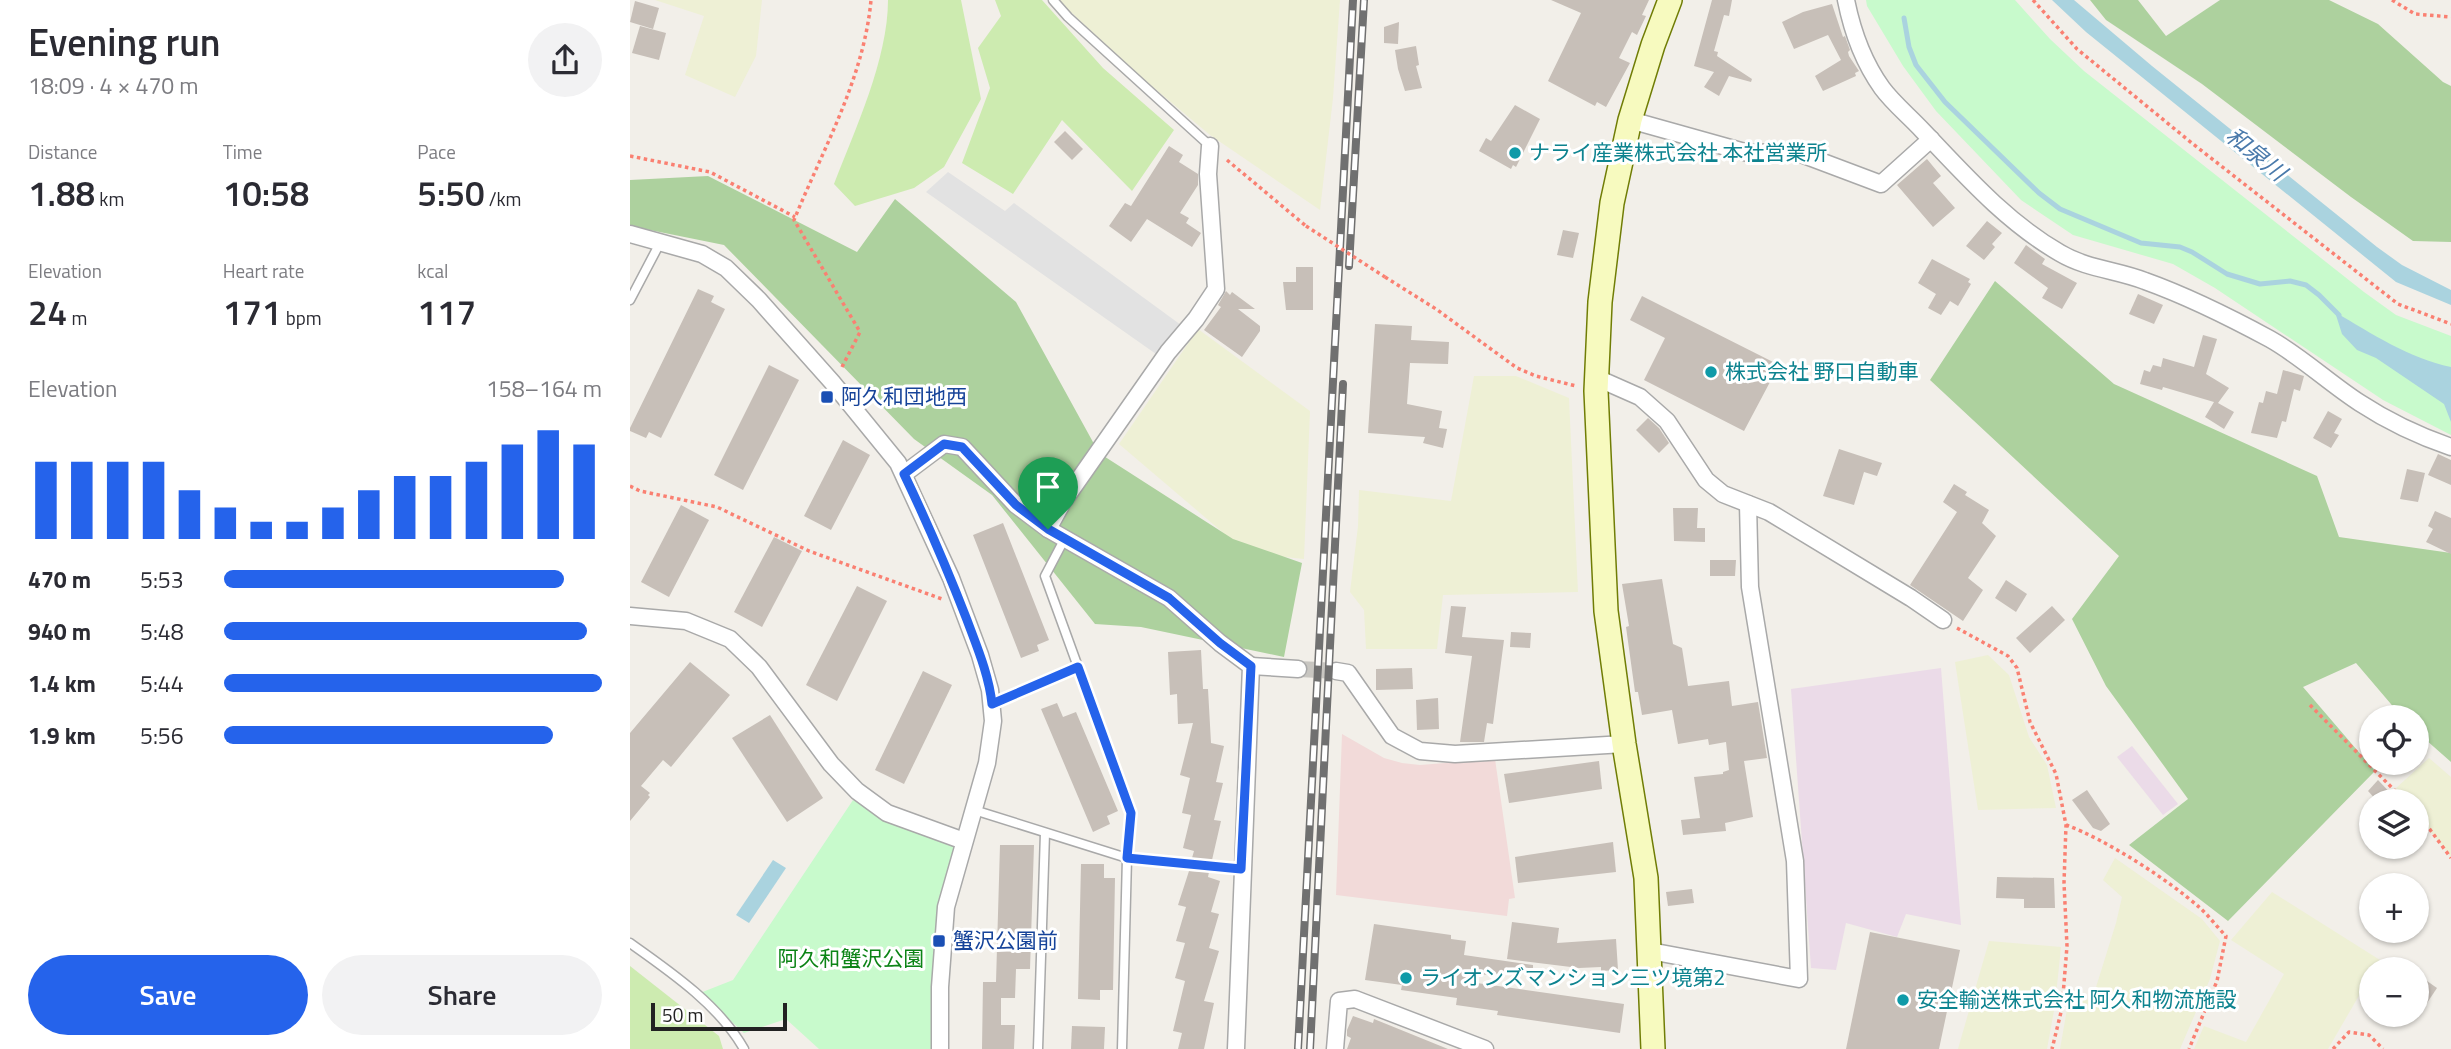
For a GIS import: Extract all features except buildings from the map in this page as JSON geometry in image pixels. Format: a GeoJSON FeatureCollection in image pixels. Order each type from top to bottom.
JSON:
{"type":"FeatureCollection","features":[{"type":"Feature","properties":{"kind":"street"},"geometry":{"type":"LineString","coordinates":[[1653,1049],[1646,878],[1606,611],[1596,384],[1600,302],[1612,203],[1630,120],[1670,0]]}},
{"type":"Feature","properties":{"kind":"street"},"geometry":{"type":"LineString","coordinates":[[1846,0],[1849,17],[1867,63],[1882,89],[2001,210],[2060,254],[2090,267],[2143,280],[2269,339],[2305,362],[2359,403],[2424,438],[2451,447]]}},
{"type":"Feature","properties":{"kind":"street"},"geometry":{"type":"LineString","coordinates":[[1630,120],[1748,153],[1796,152],[1881,184],[1931,139]]}},
{"type":"Feature","properties":{"kind":"street"},"geometry":{"type":"LineString","coordinates":[[1048,529],[1063,502],[1168,352],[1196,319],[1216,289],[1208,174],[1210,146]]}},
{"type":"Feature","properties":{"kind":"street"},"geometry":{"type":"LineString","coordinates":[[630,234],[702,254],[726,268],[759,300],[832,382],[904,474],[980,654],[990,690],[993,721],[987,763],[946,907],[940,987],[940,1049]]}},
{"type":"Feature","properties":{"kind":"street"},"geometry":{"type":"LineString","coordinates":[[1596,384],[1640,397],[1667,421],[1706,480],[1723,494],[1769,512],[1911,597],[1943,620]]}},
{"type":"Feature","properties":{"kind":"street"},"geometry":{"type":"LineString","coordinates":[[904,474],[944,444],[962,447],[1016,505],[1048,529],[1169,598],[1251,666],[1298,669]]}},
{"type":"Feature","properties":{"kind":"street"},"geometry":{"type":"LineString","coordinates":[[1650,951],[1798,979],[1795,861],[1750,587],[1748,504]]}},
{"type":"Feature","properties":{"kind":"street"},"geometry":{"type":"LineString","coordinates":[[630,616],[685,621],[730,639],[759,667],[831,764],[857,791],[887,813],[964,841]]}},
{"type":"Feature","properties":{"kind":"street"},"geometry":{"type":"LineString","coordinates":[[1236,1049],[1251,666]]}},
{"type":"Feature","properties":{"kind":"street"},"geometry":{"type":"LineString","coordinates":[[1336,671],[1348,673],[1392,736],[1420,751],[1455,754],[1624,744]]}},
{"type":"Feature","properties":{"kind":"street"},"geometry":{"type":"LineString","coordinates":[[1335,1049],[1339,1001],[1355,999],[1485,1049]]}},
{"type":"Feature","properties":{"kind":"lane"},"geometry":{"type":"LineString","coordinates":[[1054,0],[1068,17],[1210,146]]}},
{"type":"Feature","properties":{"kind":"lane"},"geometry":{"type":"LineString","coordinates":[[630,300],[661,241]]}},
{"type":"Feature","properties":{"kind":"lane"},"geometry":{"type":"LineString","coordinates":[[1065,538],[1045,576],[1131,813],[1127,858],[1122,1049]]}},
{"type":"Feature","properties":{"kind":"lane"},"geometry":{"type":"LineString","coordinates":[[992,704],[1078,667]]}},
{"type":"Feature","properties":{"kind":"lane"},"geometry":{"type":"LineString","coordinates":[[974,810],[1127,858],[1241,869]]}},
{"type":"Feature","properties":{"kind":"lane"},"geometry":{"type":"LineString","coordinates":[[1038,1049],[1045,833]]}},
{"type":"Feature","properties":{"kind":"lane"},"geometry":{"type":"LineString","coordinates":[[630,943],[705,1002],[733,1030],[744,1049]]}},
{"type":"Feature","properties":{"kind":"path"},"geometry":{"type":"LineString","coordinates":[[832,382],[860,332],[794,220],[842,110],[869,24],[871,0]]}},
{"type":"Feature","properties":{"kind":"path"},"geometry":{"type":"LineString","coordinates":[[2034,0],[2077,49],[2193,144],[2398,304],[2451,324]]}},
{"type":"Feature","properties":{"kind":"path"},"geometry":{"type":"LineString","coordinates":[[2392,0],[2416,14],[2451,17]]}},
{"type":"Feature","properties":{"kind":"path"},"geometry":{"type":"LineString","coordinates":[[1210,146],[1306,226],[1437,309],[1517,368],[1536,376],[1596,384]]}},
{"type":"Feature","properties":{"kind":"path"},"geometry":{"type":"LineString","coordinates":[[630,156],[710,172],[795,217]]}},
{"type":"Feature","properties":{"kind":"path"},"geometry":{"type":"LineString","coordinates":[[630,486],[640,491],[718,507],[809,551],[961,605]]}},
{"type":"Feature","properties":{"kind":"path"},"geometry":{"type":"LineString","coordinates":[[1943,620],[2008,656],[2017,668],[2031,722],[2056,774],[2066,825],[2064,883],[2067,946],[2062,1008],[2052,1049]]}},
{"type":"Feature","properties":{"kind":"path"},"geometry":{"type":"LineString","coordinates":[[2310,705],[2393,789]]}},
{"type":"Feature","properties":{"kind":"path"},"geometry":{"type":"LineString","coordinates":[[2066,825],[2105,844],[2162,880],[2200,908],[2226,936],[2217,981],[2189,1049]]}},
{"type":"Feature","properties":{"kind":"path"},"geometry":{"type":"LineString","coordinates":[[2429,828],[2451,858]]}},
{"type":"Feature","properties":{"kind":"path"},"geometry":{"type":"LineString","coordinates":[[2333,1049],[2349,1032],[2369,1035],[2383,1049]]}},
{"type":"Feature","properties":{"kind":"shaded area"},"geometry":{"type":"Polygon","coordinates":[[[948,172],[1005,211],[1014,203],[1181,325],[1156,354],[926,192],[948,172]]]}},
{"type":"Feature","properties":{"kind":"shaded area"},"geometry":{"type":"Polygon","coordinates":[[[1941,668],[1961,925],[1906,914],[1897,937],[1846,923],[1836,970],[1811,968],[1791,689],[1941,668]]]}},
{"type":"Feature","properties":{"kind":"shaded area"},"geometry":{"type":"Polygon","coordinates":[[[1342,734],[1384,758],[1402,763],[1420,765],[1495,759],[1515,898],[1509,899],[1507,916],[1336,895],[1342,734]]]}},
{"type":"Feature","properties":{"kind":"shaded area"},"geometry":{"type":"Polygon","coordinates":[[[2132,746],[2178,804],[2163,815],[2117,757],[2132,746]]]}},
{"type":"Feature","properties":{"kind":"green space"},"geometry":{"type":"Polygon","coordinates":[[[655,0],[762,0],[756,56],[735,97],[685,75],[704,16],[655,0]]]}},
{"type":"Feature","properties":{"kind":"green space"},"geometry":{"type":"Polygon","coordinates":[[[888,0],[961,0],[981,99],[944,167],[914,188],[855,206],[834,184],[876,70],[887,23],[888,0]]]}},
{"type":"Feature","properties":{"kind":"green space"},"geometry":{"type":"Polygon","coordinates":[[[995,0],[1042,0],[1103,68],[1174,130],[1132,191],[1062,120],[1013,194],[962,163],[990,88],[978,48],[1001,16],[995,0]]]}},
{"type":"Feature","properties":{"kind":"green space"},"geometry":{"type":"Polygon","coordinates":[[[1058,0],[1340,0],[1333,98],[1320,210],[1210,135],[1135,72],[1058,0]]]}},
{"type":"Feature","properties":{"kind":"green space"},"geometry":{"type":"Polygon","coordinates":[[[1866,0],[2015,0],[2084,71],[2364,292],[2396,315],[2451,336],[2451,435],[2383,400],[2215,288],[2173,264],[2073,235],[2021,200],[1936,111],[1903,66],[1866,0]]]}},
{"type":"Feature","properties":{"kind":"green space"},"geometry":{"type":"Polygon","coordinates":[[[2090,0],[2138,0],[2166,36],[2220,0],[2329,0],[2378,24],[2443,82],[2451,86],[2451,242],[2413,241],[2202,84],[2106,20],[2090,0]]]}},
{"type":"Feature","properties":{"kind":"green space"},"geometry":{"type":"Polygon","coordinates":[[[708,176],[857,252],[895,199],[1016,302],[1099,453],[1233,539],[1302,563],[1284,657],[1141,627],[1095,624],[992,495],[914,439],[724,245],[630,226],[630,180],[708,176]]]}},
{"type":"Feature","properties":{"kind":"green space"},"geometry":{"type":"Polygon","coordinates":[[[1995,281],[2114,384],[2317,476],[2339,537],[2451,553],[2451,762],[2429,743],[2429,705],[2392,705],[2356,663],[2303,687],[2359,752],[2359,775],[2371,775],[2228,921],[2129,845],[2188,799],[2106,686],[2072,619],[2119,556],[1930,380],[1995,281]]]}},
{"type":"Feature","properties":{"kind":"green space"},"geometry":{"type":"Polygon","coordinates":[[[1198,329],[1310,411],[1304,559],[1247,553],[1119,444],[1198,329]]]}},
{"type":"Feature","properties":{"kind":"green space"},"geometry":{"type":"Polygon","coordinates":[[[1474,376],[1516,376],[1569,398],[1578,592],[1443,595],[1437,649],[1366,649],[1364,610],[1350,592],[1358,526],[1359,490],[1451,501],[1474,376]]]}},
{"type":"Feature","properties":{"kind":"green space"},"geometry":{"type":"Polygon","coordinates":[[[1988,655],[2009,675],[2029,737],[2047,765],[2056,808],[1978,810],[1955,662],[1988,655]]]}},
{"type":"Feature","properties":{"kind":"green space"},"geometry":{"type":"Polygon","coordinates":[[[2429,758],[2451,777],[2451,857],[2429,830],[2429,789],[2395,789],[2410,775],[2429,775],[2429,758]]]}},
{"type":"Feature","properties":{"kind":"green space","name":"阿久和蟹沢公園"},"geometry":{"type":"Polygon","coordinates":[[[853,800],[880,815],[957,845],[941,905],[932,1049],[819,1049],[786,1019],[744,1033],[700,993],[733,980],[853,800]]]}},
{"type":"Feature","properties":{"kind":"green space"},"geometry":{"type":"Polygon","coordinates":[[[2115,858],[2202,919],[2220,941],[2210,979],[2180,1049],[2060,1049],[2069,998],[2092,1000],[2116,923],[2122,897],[2103,880],[2115,858]]]}},
{"type":"Feature","properties":{"kind":"green space"},"geometry":{"type":"Polygon","coordinates":[[[2272,892],[2375,957],[2359,957],[2359,996],[2328,1049],[2194,1049],[2204,1026],[2246,1042],[2284,974],[2231,940],[2272,892]]]}},
{"type":"Feature","properties":{"kind":"green space"},"geometry":{"type":"Polygon","coordinates":[[[1989,941],[2061,947],[2047,1049],[1958,1049],[1989,941]]]}},
{"type":"Feature","properties":{"kind":"green space"},"geometry":{"type":"Polygon","coordinates":[[[630,966],[719,1036],[723,1049],[630,1049],[630,966]]]}},
{"type":"Feature","properties":{"kind":"water","name":"和泉川"},"geometry":{"type":"Polygon","coordinates":[[[2052,0],[2074,0],[2377,247],[2402,265],[2451,290],[2451,305],[2396,282],[2086,32],[2052,0]]]}},
{"type":"Feature","properties":{"kind":"water"},"geometry":{"type":"Polygon","coordinates":[[[2335,312],[2420,358],[2451,367],[2451,422],[2444,404],[2376,358],[2357,350],[2342,334],[2335,312]]]}},
{"type":"Feature","properties":{"kind":"water"},"geometry":{"type":"Polygon","coordinates":[[[773,860],[786,868],[749,923],[736,915],[773,860]]]}},
{"type":"Feature","properties":{"kind":"waterway"},"geometry":{"type":"LineString","coordinates":[[1904,18],[1909,47],[1916,65],[1945,102],[2039,193],[2060,209],[2141,243],[2180,247],[2227,274],[2260,284],[2290,281],[2306,285],[2339,315]]}},
{"type":"Feature","properties":{"kind":"tunnel"},"geometry":{"type":"LineString","coordinates":[[1298,669],[1336,671]]}},
{"type":"Feature","properties":{"kind":"railway"},"geometry":{"type":"LineString","coordinates":[[1298,1049],[1353,0]]}},
{"type":"Feature","properties":{"kind":"railway"},"geometry":{"type":"LineString","coordinates":[[1349,266],[1364,0]]}},
{"type":"Feature","properties":{"kind":"railway"},"geometry":{"type":"LineString","coordinates":[[1310,1049],[1343,384]]}},
{"type":"Feature","properties":{"kind":"place","name":"ナライ産業株式会社 本社営業所"},"geometry":{"type":"Point","coordinates":[1515,153]}},
{"type":"Feature","properties":{"kind":"place","name":"株式会社 野口自動車"},"geometry":{"type":"Point","coordinates":[1711,372]}},
{"type":"Feature","properties":{"kind":"place","name":"阿久和団地西"},"geometry":{"type":"Point","coordinates":[827,397]}},
{"type":"Feature","properties":{"kind":"place","name":"蟹沢公園前"},"geometry":{"type":"Point","coordinates":[939,941]}},
{"type":"Feature","properties":{"kind":"place","name":"ライオンズマンション三ツ境第2"},"geometry":{"type":"Point","coordinates":[1406,978]}},
{"type":"Feature","properties":{"kind":"place","name":"安全輸送株式会社 阿久和物流施設"},"geometry":{"type":"Point","coordinates":[1903,1000]}},
{"type":"Feature","properties":{"kind":"route"},"geometry":{"type":"LineString","coordinates":[[944,444],[962,447],[1016,505],[1048,529],[1169,598],[1251,666],[1241,869],[1127,858],[1131,813],[1078,667],[992,704],[980,654],[951,578],[904,474],[944,444]]}}]}
